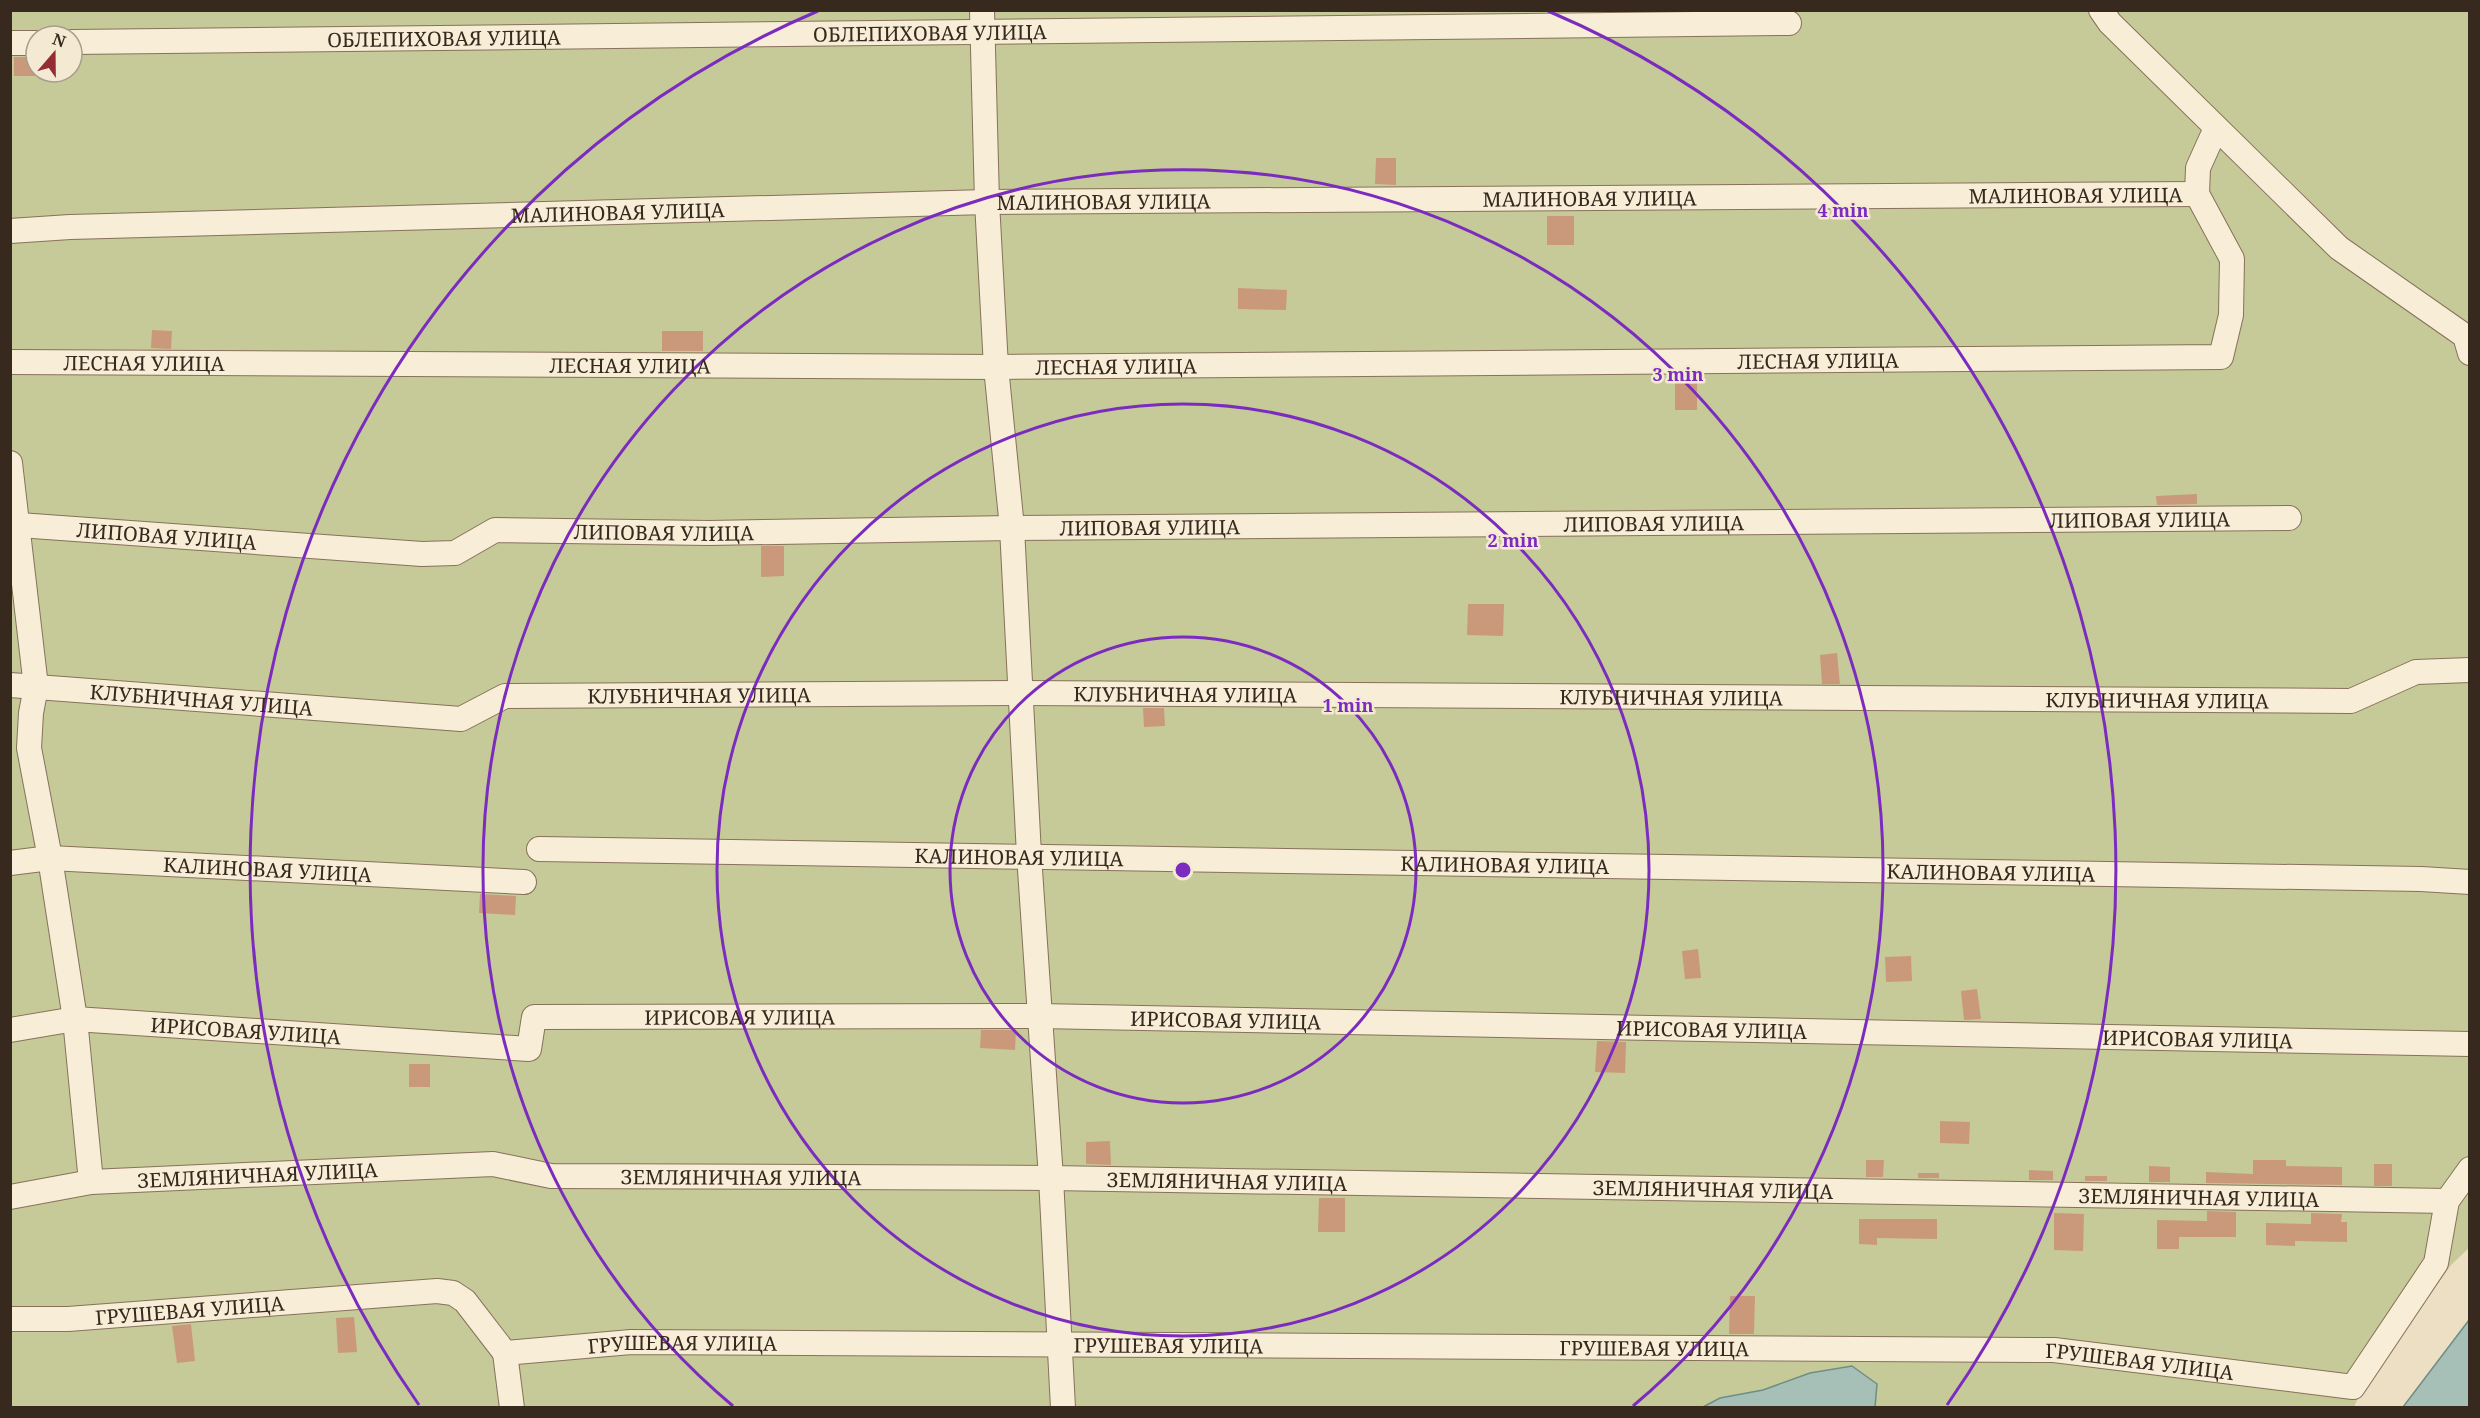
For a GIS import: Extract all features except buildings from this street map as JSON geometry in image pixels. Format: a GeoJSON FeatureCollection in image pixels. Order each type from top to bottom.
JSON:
{"type":"FeatureCollection","features":[{"type":"Feature","properties":{"kind":"street"},"geometry":{"type":"LineString","coordinates":[[2101,10],[2110,23],[2338,248],[2465,336],[2469,353]]}},
{"type":"Feature","properties":{"kind":"street"},"geometry":{"type":"LineString","coordinates":[[982,21],[987,202],[996,367],[1012,528],[1029,855],[1051,1178],[1063,1407]]}},
{"type":"Feature","properties":{"kind":"street","name":"ОБЛЕПИХОВАЯ УЛИЦА"},"geometry":{"type":"LineString","coordinates":[[84,42],[982,21],[1789,23]]}},
{"type":"Feature","properties":{"kind":"street"},"geometry":{"type":"LineString","coordinates":[[2197,194],[2198,168],[2216,128]]}},
{"type":"Feature","properties":{"kind":"street","name":"МАЛИНОВАЯ УЛИЦА"},"geometry":{"type":"LineString","coordinates":[[10,231],[70,226],[987,202],[2197,194]]}},
{"type":"Feature","properties":{"kind":"street","name":"ЛЕСНАЯ УЛИЦА"},"geometry":{"type":"LineString","coordinates":[[10,362],[996,367],[2221,357],[2231,315],[2232,259],[2197,194]]}},
{"type":"Feature","properties":{"kind":"street"},"geometry":{"type":"LineString","coordinates":[[11,474],[19,525],[36,687],[31,713],[29,748],[50,858],[75,1019],[91,1182]]}},
{"type":"Feature","properties":{"kind":"street","name":"ЛИПОВАЯ УЛИЦА"},"geometry":{"type":"LineString","coordinates":[[19,525],[422,554],[455,552],[495,530],[709,533],[1012,528],[2289,518]]}},
{"type":"Feature","properties":{"kind":"street","name":"КЛУБНИЧНАЯ УЛИЦА"},"geometry":{"type":"LineString","coordinates":[[10,685],[461,719],[506,696],[1022,693],[2351,701],[2416,672],[2469,670]]}},
{"type":"Feature","properties":{"kind":"street","name":"КАЛИНОВАЯ УЛИЦА"},"geometry":{"type":"LineString","coordinates":[[539,849],[1029,855],[2421,879],[2469,882]]}},
{"type":"Feature","properties":{"kind":"street","name":"КАЛИНОВАЯ УЛИЦА"},"geometry":{"type":"LineString","coordinates":[[10,863],[50,858],[524,882]]}},
{"type":"Feature","properties":{"kind":"street","name":"ИРИСОВАЯ УЛИЦА"},"geometry":{"type":"LineString","coordinates":[[10,1030],[75,1019],[529,1049],[534,1017],[1040,1016],[2469,1044]]}},
{"type":"Feature","properties":{"kind":"street","name":"ЗЕМЛЯНИЧНАЯ УЛИЦА"},"geometry":{"type":"LineString","coordinates":[[10,1197],[91,1182],[493,1164],[551,1176],[1051,1178],[2446,1201]]}},
{"type":"Feature","properties":{"kind":"street"},"geometry":{"type":"LineString","coordinates":[[2446,1201],[2469,1168]]}},
{"type":"Feature","properties":{"kind":"street","name":"ГРУШЕВАЯ УЛИЦА"},"geometry":{"type":"LineString","coordinates":[[10,1319],[68,1319],[437,1292],[453,1293],[465,1301],[505,1353],[631,1342],[2054,1350],[2353,1387],[2436,1263],[2446,1201]]}},
{"type":"Feature","properties":{"kind":"street"},"geometry":{"type":"LineString","coordinates":[[505,1353],[512,1407]]}},
{"type":"Feature","properties":{"kind":"green space"},"geometry":{"type":"Polygon","coordinates":[[[10,11],[2469,11],[2469,1248],[2451,1265],[2359,1396],[2354,1407],[11,1407],[10,11]]]}},
{"type":"Feature","properties":{"kind":"water"},"geometry":{"type":"Polygon","coordinates":[[[2469,1320],[2469,1407],[2403,1407],[2469,1320]]]}},
{"type":"Feature","properties":{"kind":"water"},"geometry":{"type":"Polygon","coordinates":[[[1852,1366],[1877,1384],[1875,1407],[1703,1407],[1720,1398],[1763,1390],[1810,1373],[1852,1366]]]}}]}
